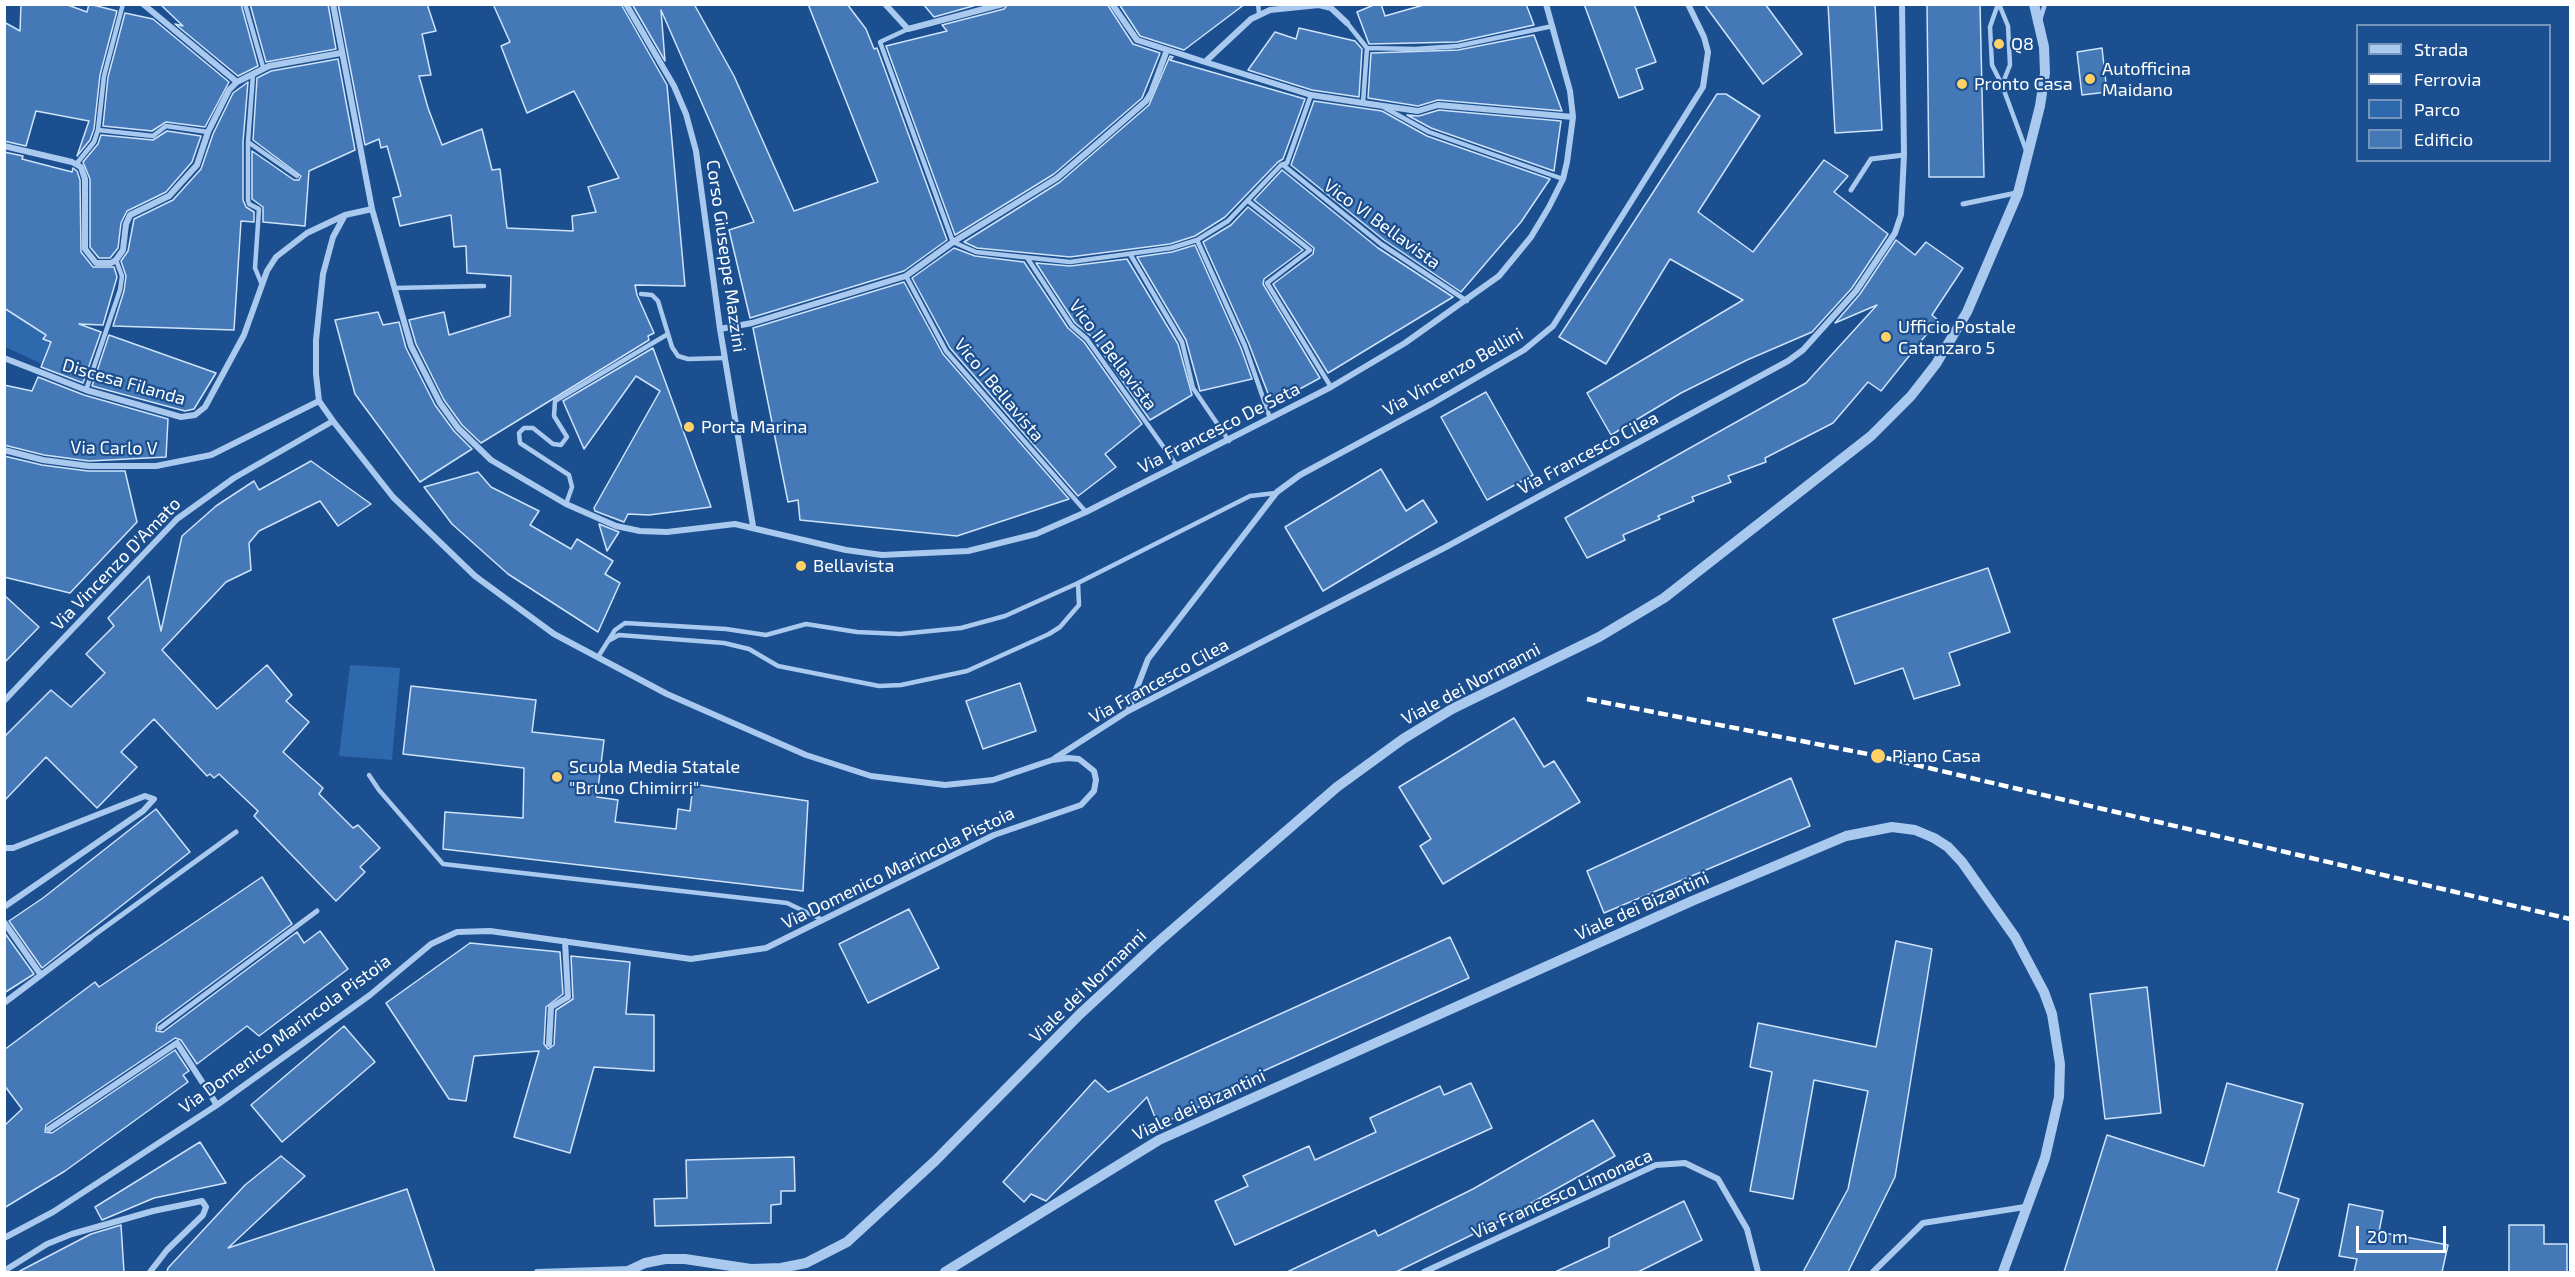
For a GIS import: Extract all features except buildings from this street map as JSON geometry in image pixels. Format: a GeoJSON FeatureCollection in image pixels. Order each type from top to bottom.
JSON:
{"type":"FeatureCollection","features":[{"type":"Feature","properties":{"kind":"street"},"geometry":{"type":"LineString","coordinates":[[143,4],[237,82]]}},
{"type":"Feature","properties":{"kind":"street","name":"Via Francesco De Seta"},"geometry":{"type":"LineString","coordinates":[[333,4],[372,209],[411,346],[440,404],[458,428],[491,460],[566,504],[616,526],[640,531],[667,532],[735,524],[753,526],[846,550],[882,555],[926,555],[968,551],[1012,542],[1086,512],[1331,387],[1405,344],[1499,276],[1517,256],[1549,207],[1563,179],[1573,117],[1565,66],[1546,4]]}},
{"type":"Feature","properties":{"kind":"street","name":"Corso Giuseppe Mazzini"},"geometry":{"type":"LineString","coordinates":[[626,4],[674,86],[686,114],[696,151],[724,358],[753,526]]}},
{"type":"Feature","properties":{"kind":"street"},"geometry":{"type":"LineString","coordinates":[[885,4],[908,29],[1003,4]]}},
{"type":"Feature","properties":{"kind":"street"},"geometry":{"type":"LineString","coordinates":[[1112,4],[1137,39],[1311,95],[1418,111],[1438,105],[1573,117]]}},
{"type":"Feature","properties":{"kind":"street","name":"Via Vincenzo Bellini"},"geometry":{"type":"LineString","coordinates":[[1128,711],[1148,658],[1277,492],[1300,475],[1433,403],[1524,350],[1553,326],[1703,87],[1708,52],[1688,4]]}},
{"type":"Feature","properties":{"kind":"street","name":"Via Francesco Cilea"},"geometry":{"type":"LineString","coordinates":[[1052,760],[1128,711],[1446,547],[1788,361],[1818,336],[1857,291],[1895,233],[1901,215],[1904,155],[1902,4]]}},
{"type":"Feature","properties":{"kind":"street","name":"Viale dei Normanni"},"geometry":{"type":"LineString","coordinates":[[628,1271],[665,1259],[685,1259],[751,1269],[781,1268],[806,1263],[847,1242],[934,1161],[1097,998],[1337,787],[1403,739],[1452,709],[1599,637],[1664,598],[1871,436],[1911,396],[1936,363],[1967,312],[2018,193],[2045,73],[2040,20],[2034,4]]}},
{"type":"Feature","properties":{"kind":"street"},"geometry":{"type":"LineString","coordinates":[[1205,62],[1259,13],[1320,5],[1331,8],[1347,23]]}},
{"type":"Feature","properties":{"kind":"street"},"geometry":{"type":"LineString","coordinates":[[720,329],[752,323],[906,276],[953,242],[1057,178],[1146,101],[1167,50]]}},
{"type":"Feature","properties":{"kind":"street"},"geometry":{"type":"LineString","coordinates":[[4,146],[77,163],[86,179],[87,255],[102,264],[116,260],[123,250],[126,224],[130,215],[177,190],[197,165],[208,132],[230,90],[237,82],[263,68],[341,53]]}},
{"type":"Feature","properties":{"kind":"street"},"geometry":{"type":"LineString","coordinates":[[1851,190],[1871,159],[1904,155]]}},
{"type":"Feature","properties":{"kind":"street"},"geometry":{"type":"LineString","coordinates":[[1963,204],[2018,193]]}},
{"type":"Feature","properties":{"kind":"street"},"geometry":{"type":"LineString","coordinates":[[333,422],[319,401],[316,340],[319,301],[333,237],[345,215],[372,209]]}},
{"type":"Feature","properties":{"kind":"street","name":"Discesa Filanda"},"geometry":{"type":"LineString","coordinates":[[4,358],[86,390],[180,417],[195,415],[205,407],[244,335],[262,285],[276,257],[288,245],[345,215]]}},
{"type":"Feature","properties":{"kind":"street","name":"Via Carlo V"},"geometry":{"type":"LineString","coordinates":[[4,450],[43,460],[89,466],[165,465],[211,454],[319,401]]}},
{"type":"Feature","properties":{"kind":"street","name":"Via Domenico Marincola Pistoia"},"geometry":{"type":"LineString","coordinates":[[4,1238],[53,1212],[217,1105],[370,995],[431,944],[457,932],[490,931],[691,959],[766,948],[994,835],[1081,805],[1089,800],[1096,780],[1094,771],[1088,763],[1079,759],[1052,760],[993,780],[945,785],[871,776],[784,746],[667,694],[554,634],[475,576],[393,496],[333,422]]}},
{"type":"Feature","properties":{"kind":"street","name":"Via Vincenzo D'Amato"},"geometry":{"type":"LineString","coordinates":[[4,702],[177,519],[234,478],[333,422]]}},
{"type":"Feature","properties":{"kind":"street"},"geometry":{"type":"LineString","coordinates":[[4,848],[23,845],[146,796],[154,799],[143,811],[4,907]]}},
{"type":"Feature","properties":{"kind":"street","name":"Viale dei Bizantini"},"geometry":{"type":"LineString","coordinates":[[945,1272],[1159,1140],[1692,901],[1846,836],[1892,827],[1915,830],[1934,838],[1962,862],[2015,937],[2044,992],[2052,1014],[2060,1064],[2059,1097],[2045,1158],[2003,1272]]}},
{"type":"Feature","properties":{"kind":"street"},"geometry":{"type":"LineString","coordinates":[[4,1003],[236,832]]}},
{"type":"Feature","properties":{"kind":"street"},"geometry":{"type":"LineString","coordinates":[[160,1028],[317,911]]}},
{"type":"Feature","properties":{"kind":"street"},"geometry":{"type":"LineString","coordinates":[[4,922],[41,975]]}},
{"type":"Feature","properties":{"kind":"street"},"geometry":{"type":"LineString","coordinates":[[549,1044],[551,1007],[568,997],[566,941]]}},
{"type":"Feature","properties":{"kind":"street"},"geometry":{"type":"LineString","coordinates":[[49,1129],[177,1043],[217,1105]]}},
{"type":"Feature","properties":{"kind":"street","name":"Via Francesco Limonaca"},"geometry":{"type":"LineString","coordinates":[[1424,1272],[1656,1165],[1685,1163],[1718,1179],[1747,1229],[1758,1272]]}},
{"type":"Feature","properties":{"kind":"street"},"geometry":{"type":"LineString","coordinates":[[4,1271],[47,1244],[72,1234],[153,1211],[202,1202],[206,1207],[203,1215],[167,1250],[150,1272]]}},
{"type":"Feature","properties":{"kind":"street"},"geometry":{"type":"LineString","coordinates":[[1873,1272],[1923,1223],[2025,1208]]}},
{"type":"Feature","properties":{"kind":"street"},"geometry":{"type":"LineString","coordinates":[[537,1272],[628,1271]]}},
{"type":"Feature","properties":{"kind":"lane"},"geometry":{"type":"LineString","coordinates":[[77,163],[94,142],[99,130],[104,76],[123,4]]}},
{"type":"Feature","properties":{"kind":"lane"},"geometry":{"type":"LineString","coordinates":[[245,4],[263,68]]}},
{"type":"Feature","properties":{"kind":"lane"},"geometry":{"type":"LineString","coordinates":[[1258,4],[1259,13]]}},
{"type":"Feature","properties":{"kind":"lane"},"geometry":{"type":"LineString","coordinates":[[1998,4],[2008,26],[2010,65],[2002,85]]}},
{"type":"Feature","properties":{"kind":"lane"},"geometry":{"type":"LineString","coordinates":[[1998,4],[1990,27],[1992,64],[2028,154]]}},
{"type":"Feature","properties":{"kind":"lane"},"geometry":{"type":"LineString","coordinates":[[2040,20],[2045,4]]}},
{"type":"Feature","properties":{"kind":"lane"},"geometry":{"type":"LineString","coordinates":[[1347,23],[1366,48],[1363,103]]}},
{"type":"Feature","properties":{"kind":"lane"},"geometry":{"type":"LineString","coordinates":[[1366,48],[1415,49],[1458,46],[1553,26]]}},
{"type":"Feature","properties":{"kind":"lane"},"geometry":{"type":"LineString","coordinates":[[908,29],[880,42],[953,242],[976,252],[1070,262],[1171,248],[1197,240],[1228,221],[1292,156],[1311,95]]}},
{"type":"Feature","properties":{"kind":"lane"},"geometry":{"type":"LineString","coordinates":[[254,71],[248,142],[248,200],[249,204],[259,209],[255,268],[262,285]]}},
{"type":"Feature","properties":{"kind":"lane"},"geometry":{"type":"LineString","coordinates":[[1381,106],[1428,132],[1563,179]]}},
{"type":"Feature","properties":{"kind":"lane"},"geometry":{"type":"LineString","coordinates":[[99,130],[153,136],[166,126],[208,132]]}},
{"type":"Feature","properties":{"kind":"lane"},"geometry":{"type":"LineString","coordinates":[[248,142],[297,176]]}},
{"type":"Feature","properties":{"kind":"lane","name":"Vico VI Bellavista"},"geometry":{"type":"LineString","coordinates":[[1283,165],[1381,244],[1467,301]]}},
{"type":"Feature","properties":{"kind":"lane"},"geometry":{"type":"LineString","coordinates":[[1248,201],[1310,250],[1267,283],[1331,387]]}},
{"type":"Feature","properties":{"kind":"lane"},"geometry":{"type":"LineString","coordinates":[[1197,240],[1245,346],[1270,418]]}},
{"type":"Feature","properties":{"kind":"lane"},"geometry":{"type":"LineString","coordinates":[[1130,254],[1182,342],[1194,388],[1229,441]]}},
{"type":"Feature","properties":{"kind":"lane","name":"Vico II Bellavista"},"geometry":{"type":"LineString","coordinates":[[1028,259],[1072,326],[1087,339],[1177,466]]}},
{"type":"Feature","properties":{"kind":"lane"},"geometry":{"type":"LineString","coordinates":[[86,390],[120,290],[122,276],[116,260]]}},
{"type":"Feature","properties":{"kind":"lane","name":"Vico I Bellavista"},"geometry":{"type":"LineString","coordinates":[[906,276],[946,351],[1086,512]]}},
{"type":"Feature","properties":{"kind":"lane"},"geometry":{"type":"LineString","coordinates":[[395,288],[484,286]]}},
{"type":"Feature","properties":{"kind":"lane"},"geometry":{"type":"LineString","coordinates":[[640,294],[656,297],[675,352],[683,358],[724,358]]}},
{"type":"Feature","properties":{"kind":"lane"},"geometry":{"type":"LineString","coordinates":[[566,504],[572,487],[568,475],[520,443],[519,433],[524,428],[533,428],[554,444],[561,445],[567,437],[554,416],[555,401],[669,334]]}},
{"type":"Feature","properties":{"kind":"lane"},"geometry":{"type":"LineString","coordinates":[[598,657],[620,626],[631,622],[726,629],[766,635],[806,624],[857,632],[900,634],[961,628],[1005,616],[1078,583],[1250,496],[1277,492]]}},
{"type":"Feature","properties":{"kind":"lane"},"geometry":{"type":"LineString","coordinates":[[608,641],[619,635],[724,643],[743,647],[778,666],[890,687],[967,671],[1050,634],[1076,610],[1080,598],[1078,583]]}},
{"type":"Feature","properties":{"kind":"lane"},"geometry":{"type":"LineString","coordinates":[[369,775],[379,790],[443,864],[787,903],[823,920]]}},
{"type":"Feature","properties":{"kind":"green space"},"geometry":{"type":"Polygon","coordinates":[[[4,308],[46,335],[43,339],[51,342],[42,364],[5,347],[4,308]]]}},
{"type":"Feature","properties":{"kind":"green space"},"geometry":{"type":"Polygon","coordinates":[[[350,665],[400,668],[392,760],[339,756],[350,665]]]}},
{"type":"Feature","properties":{"kind":"railway"},"geometry":{"type":"LineString","coordinates":[[1587,699],[1878,756],[2570,919]]}},
{"type":"Feature","properties":{"kind":"place","name":"Q8"},"geometry":{"type":"Point","coordinates":[1999,44]}},
{"type":"Feature","properties":{"kind":"place","name":"Autofficina Maidano"},"geometry":{"type":"Point","coordinates":[2090,79]}},
{"type":"Feature","properties":{"kind":"place","name":"Pronto Casa"},"geometry":{"type":"Point","coordinates":[1962,84]}},
{"type":"Feature","properties":{"kind":"place","name":"Ufficio Postale Catanzaro 5"},"geometry":{"type":"Point","coordinates":[1886,337]}},
{"type":"Feature","properties":{"kind":"place","name":"Porta Marina"},"geometry":{"type":"Point","coordinates":[689,427]}},
{"type":"Feature","properties":{"kind":"place","name":"Bellavista"},"geometry":{"type":"Point","coordinates":[801,566]}},
{"type":"Feature","properties":{"kind":"place","name":"Piano Casa"},"geometry":{"type":"Point","coordinates":[1878,756]}},
{"type":"Feature","properties":{"kind":"place","name":"Scuola Media Statale \"Bruno Chimirri\""},"geometry":{"type":"Point","coordinates":[557,777]}}]}
